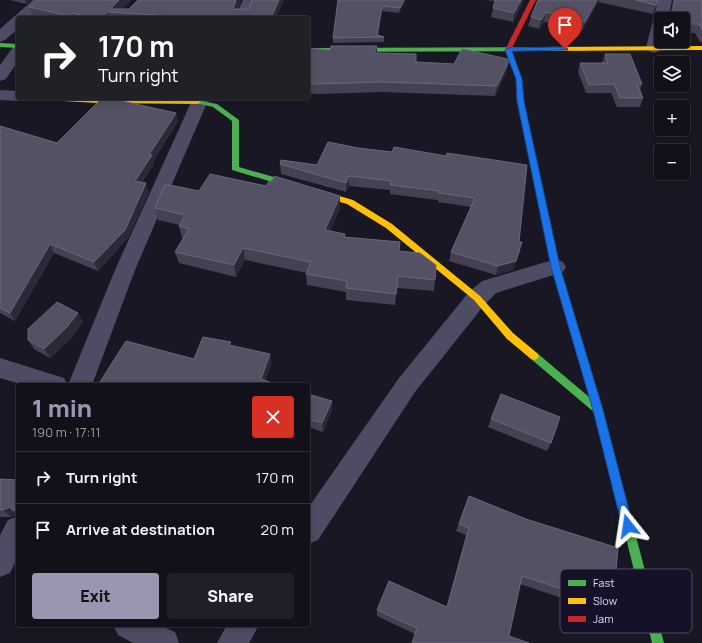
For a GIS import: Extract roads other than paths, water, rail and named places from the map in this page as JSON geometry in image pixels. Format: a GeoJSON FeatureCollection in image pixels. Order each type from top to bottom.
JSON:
{"type":"FeatureCollection","features":[{"type":"Feature","properties":{"kind":"street"},"geometry":{"type":"LineString","coordinates":[[23,16],[41,0]]}},
{"type":"Feature","properties":{"kind":"street"},"geometry":{"type":"LineString","coordinates":[[243,16],[250,0]]}},
{"type":"Feature","properties":{"kind":"street"},"geometry":{"type":"LineString","coordinates":[[533,0],[508,50],[519,79],[520,101],[556,267],[598,410],[639,569]]}},
{"type":"Feature","properties":{"kind":"street"},"geometry":{"type":"LineString","coordinates":[[662,12],[665,0]]}},
{"type":"Feature","properties":{"kind":"street"},"geometry":{"type":"LineString","coordinates":[[0,37],[16,23]]}},
{"type":"Feature","properties":{"kind":"street"},"geometry":{"type":"LineString","coordinates":[[0,45],[16,46]]}},
{"type":"Feature","properties":{"kind":"street"},"geometry":{"type":"LineString","coordinates":[[310,50],[654,48]]}},
{"type":"Feature","properties":{"kind":"street"},"geometry":{"type":"LineString","coordinates":[[690,48],[702,48]]}},
{"type":"Feature","properties":{"kind":"street"},"geometry":{"type":"LineString","coordinates":[[0,76],[16,53]]}},
{"type":"Feature","properties":{"kind":"street"},"geometry":{"type":"LineString","coordinates":[[0,95],[16,96]]}},
{"type":"Feature","properties":{"kind":"street"},"geometry":{"type":"LineString","coordinates":[[80,100],[200,100],[215,105],[236,120],[235,168],[350,202],[389,226],[477,298],[510,336],[598,410]]}},
{"type":"Feature","properties":{"kind":"street"},"geometry":{"type":"LineString","coordinates":[[81,383],[125,270],[200,100]]}},
{"type":"Feature","properties":{"kind":"street"},"geometry":{"type":"LineString","coordinates":[[310,528],[407,385],[477,298],[489,287],[556,267]]}},
{"type":"Feature","properties":{"kind":"street"},"geometry":{"type":"LineString","coordinates":[[0,368],[49,383]]}},
{"type":"Feature","properties":{"kind":"street"},"geometry":{"type":"LineString","coordinates":[[6,559],[16,534]]}},
{"type":"Feature","properties":{"kind":"street"},"geometry":{"type":"LineString","coordinates":[[132,627],[164,643]]}},
{"type":"Feature","properties":{"kind":"street"},"geometry":{"type":"LineString","coordinates":[[232,643],[243,627]]}},
{"type":"Feature","properties":{"kind":"street"},"geometry":{"type":"LineString","coordinates":[[655,633],[658,643]]}}]}
